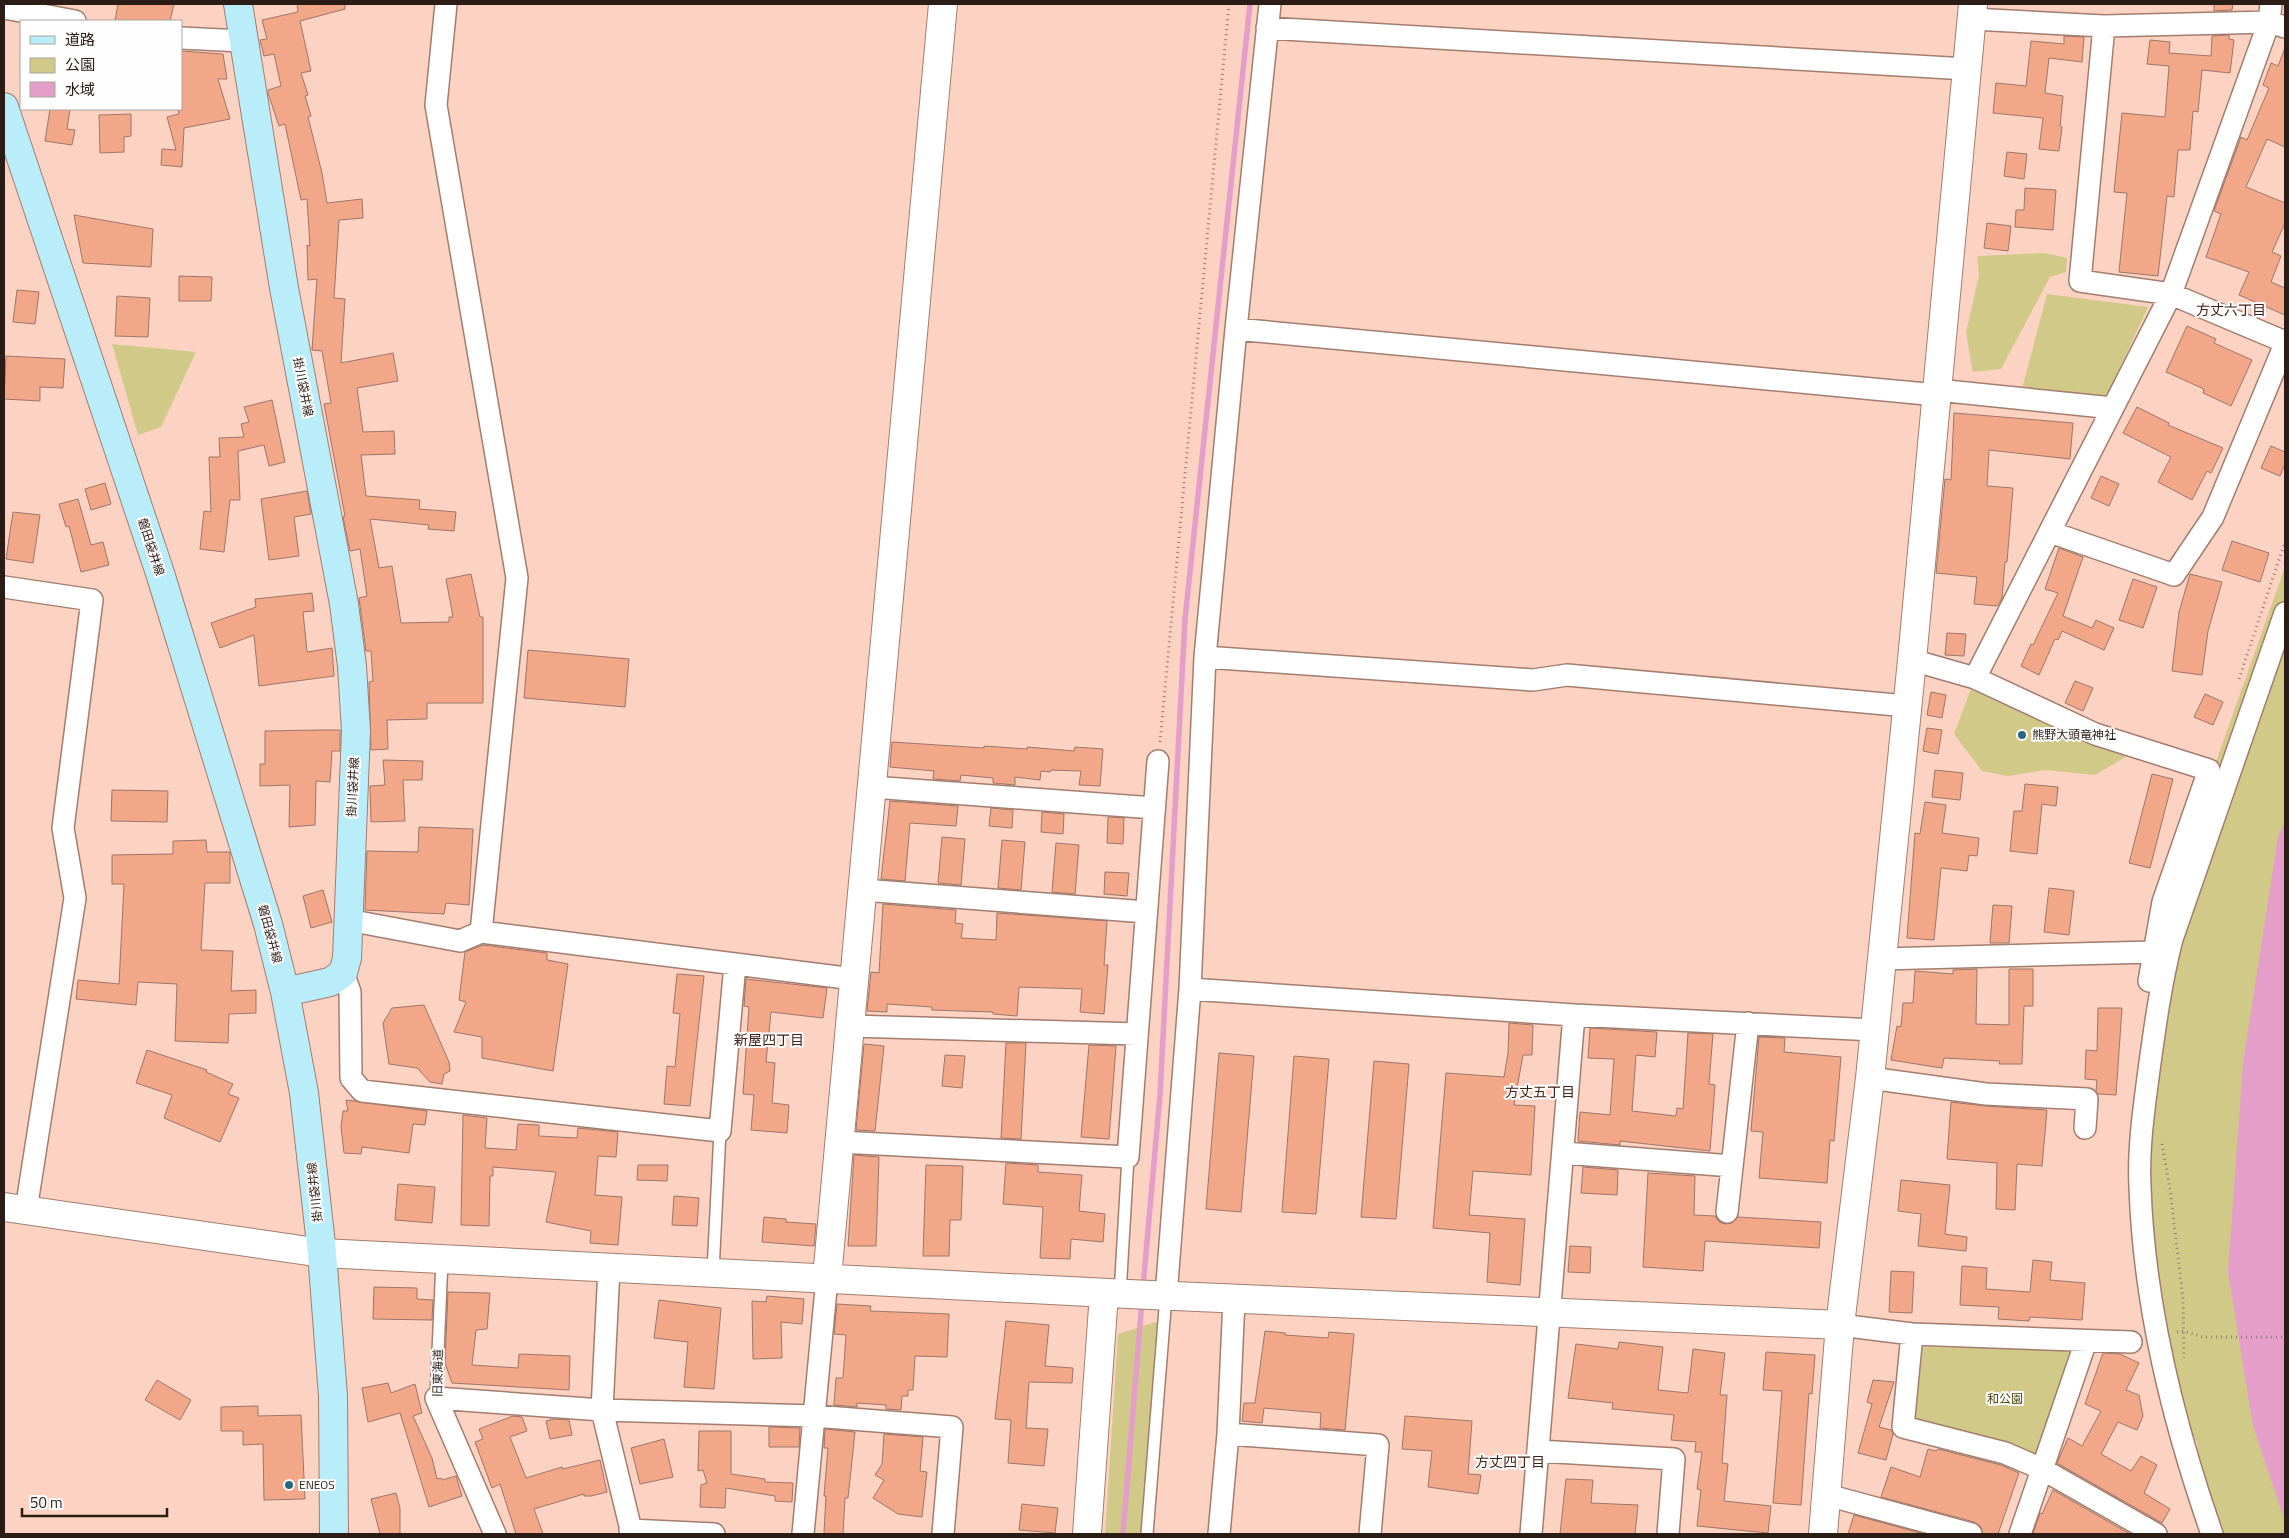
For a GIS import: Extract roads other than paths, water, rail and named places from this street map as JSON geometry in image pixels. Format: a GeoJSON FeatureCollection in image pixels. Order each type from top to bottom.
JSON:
{"type":"FeatureCollection","features":[{"type":"Feature","properties":{"kind":"main road","name":"掛川袋井線"},"geometry":{"type":"LineString","coordinates":[[238,4],[284,288],[344,604],[352,666],[356,730],[347,958],[343,973]]}},
{"type":"Feature","properties":{"kind":"main road","name":"磐田袋井線"},"geometry":{"type":"LineString","coordinates":[[4,107],[159,570],[268,924],[285,992]]}},
{"type":"Feature","properties":{"kind":"main road"},"geometry":{"type":"LineString","coordinates":[[285,992],[330,982],[343,973]]}},
{"type":"Feature","properties":{"kind":"main road","name":"掛川袋井線"},"geometry":{"type":"LineString","coordinates":[[285,992],[304,1093],[322,1253],[333,1396],[334,1534]]}},
{"type":"Feature","properties":{"kind":"street"},"geometry":{"type":"LineString","coordinates":[[446,4],[436,105],[517,578],[481,932]]}},
{"type":"Feature","properties":{"kind":"street"},"geometry":{"type":"LineString","coordinates":[[803,1534],[943,4]]}},
{"type":"Feature","properties":{"kind":"street"},"geometry":{"type":"LineString","coordinates":[[1161,1295],[1190,989],[1205,657],[1236,329],[1270,4]]}},
{"type":"Feature","properties":{"kind":"street"},"geometry":{"type":"LineString","coordinates":[[4,8],[70,20]]}},
{"type":"Feature","properties":{"kind":"street"},"geometry":{"type":"LineString","coordinates":[[1823,1534],[1840,1326],[1870,1078],[1912,660],[1972,12],[2104,26],[2275,17],[2170,294],[1975,678]]}},
{"type":"Feature","properties":{"kind":"street"},"geometry":{"type":"LineString","coordinates":[[2050,532],[2174,575],[2213,517],[2285,343],[2170,294],[2080,281],[2104,26]]}},
{"type":"Feature","properties":{"kind":"street"},"geometry":{"type":"LineString","coordinates":[[1267,28],[1967,69]]}},
{"type":"Feature","properties":{"kind":"street"},"geometry":{"type":"LineString","coordinates":[[182,38],[244,41]]}},
{"type":"Feature","properties":{"kind":"street"},"geometry":{"type":"LineString","coordinates":[[1236,329],[2112,408]]}},
{"type":"Feature","properties":{"kind":"street"},"geometry":{"type":"LineString","coordinates":[[4,587],[92,600],[62,828],[76,898],[15,1209],[322,1253],[1234,1299],[1840,1326],[1912,1334],[2131,1342]]}},
{"type":"Feature","properties":{"kind":"street"},"geometry":{"type":"LineString","coordinates":[[2212,1534],[2191,1475],[2163,1368],[2146,1272],[2140,1185],[2144,1111],[2161,982],[2172,939],[2285,613]]}},
{"type":"Feature","properties":{"kind":"street"},"geometry":{"type":"LineString","coordinates":[[1205,657],[1533,680],[1567,675],[1907,706]]}},
{"type":"Feature","properties":{"kind":"street"},"geometry":{"type":"LineString","coordinates":[[1912,660],[1975,678],[2095,734],[2209,770],[2163,902],[2148,989],[2153,1041]]}},
{"type":"Feature","properties":{"kind":"street"},"geometry":{"type":"LineString","coordinates":[[840,1142],[1128,1157],[1158,762]]}},
{"type":"Feature","properties":{"kind":"street"},"geometry":{"type":"LineString","coordinates":[[872,787],[1154,808]]}},
{"type":"Feature","properties":{"kind":"street"},"geometry":{"type":"LineString","coordinates":[[862,890],[1146,912]]}},
{"type":"Feature","properties":{"kind":"street"},"geometry":{"type":"LineString","coordinates":[[348,920],[460,941],[481,932],[854,979]]}},
{"type":"Feature","properties":{"kind":"street"},"geometry":{"type":"LineString","coordinates":[[1881,959],[2153,952]]}},
{"type":"Feature","properties":{"kind":"street"},"geometry":{"type":"LineString","coordinates":[[343,973],[350,992],[351,1078],[362,1091],[720,1131],[735,964]]}},
{"type":"Feature","properties":{"kind":"street"},"geometry":{"type":"LineString","coordinates":[[1190,989],[1574,1015],[1874,1030]]}},
{"type":"Feature","properties":{"kind":"street"},"geometry":{"type":"LineString","coordinates":[[1531,1534],[1551,1313],[1574,1015]]}},
{"type":"Feature","properties":{"kind":"street"},"geometry":{"type":"LineString","coordinates":[[1726,1212],[1748,1023]]}},
{"type":"Feature","properties":{"kind":"street"},"geometry":{"type":"LineString","coordinates":[[850,1026],[1137,1034]]}},
{"type":"Feature","properties":{"kind":"street"},"geometry":{"type":"LineString","coordinates":[[1870,1078],[1986,1094],[2087,1099],[2085,1128]]}},
{"type":"Feature","properties":{"kind":"street"},"geometry":{"type":"LineString","coordinates":[[1564,1153],[1732,1166]]}},
{"type":"Feature","properties":{"kind":"street"},"geometry":{"type":"LineString","coordinates":[[608,1268],[602,1410],[631,1532],[714,1534]]}},
{"type":"Feature","properties":{"kind":"street"},"geometry":{"type":"LineString","coordinates":[[1087,1534],[1117,1293]]}},
{"type":"Feature","properties":{"kind":"street"},"geometry":{"type":"LineString","coordinates":[[1220,1534],[1228,1434],[1234,1299]]}},
{"type":"Feature","properties":{"kind":"street"},"geometry":{"type":"LineString","coordinates":[[1912,1334],[1903,1427],[2005,1453],[2042,1469],[2156,1534]]}},
{"type":"Feature","properties":{"kind":"street"},"geometry":{"type":"LineString","coordinates":[[2020,1534],[2086,1341]]}},
{"type":"Feature","properties":{"kind":"street"},"geometry":{"type":"LineString","coordinates":[[436,1398],[602,1410],[814,1416],[952,1427],[944,1534]]}},
{"type":"Feature","properties":{"kind":"street","name":"旧東海道"},"geometry":{"type":"LineString","coordinates":[[436,1398],[495,1534]]}},
{"type":"Feature","properties":{"kind":"street"},"geometry":{"type":"LineString","coordinates":[[1228,1434],[1378,1445],[1370,1534]]}},
{"type":"Feature","properties":{"kind":"street"},"geometry":{"type":"LineString","coordinates":[[1539,1451],[1674,1460],[1668,1534]]}},
{"type":"Feature","properties":{"kind":"street"},"geometry":{"type":"LineString","coordinates":[[1827,1495],[1972,1534]]}},
{"type":"Feature","properties":{"kind":"lane"},"geometry":{"type":"LineString","coordinates":[[713,1272],[720,1131]]}},
{"type":"Feature","properties":{"kind":"lane"},"geometry":{"type":"LineString","coordinates":[[1117,1293],[1128,1157]]}},
{"type":"Feature","properties":{"kind":"lane","name":"旧東海道"},"geometry":{"type":"LineString","coordinates":[[436,1398],[442,1260]]}},
{"type":"Feature","properties":{"kind":"lane"},"geometry":{"type":"LineString","coordinates":[[1147,1534],[1161,1295]]}},
{"type":"Feature","properties":{"kind":"water"},"geometry":{"type":"Polygon","coordinates":[[[2285,820],[2285,1522],[2253,1426],[2228,1272],[2243,1063],[2278,837],[2285,820]]]}},
{"type":"Feature","properties":{"kind":"waterway"},"geometry":{"type":"LineString","coordinates":[[1143,1287],[1160,1095],[1185,619],[1250,4]]}},
{"type":"Feature","properties":{"kind":"waterway"},"geometry":{"type":"LineString","coordinates":[[1123,1534],[1142,1301]]}},
{"type":"Feature","properties":{"kind":"place","name":"熊野大頭竜神社"},"geometry":{"type":"Point","coordinates":[2022,735]}},
{"type":"Feature","properties":{"kind":"place","name":"ENEOS"},"geometry":{"type":"Point","coordinates":[289,1485]}},
{"type":"Feature","properties":{"kind":"district","name":"方丈六丁目"},"geometry":{"type":"Point","coordinates":[2231,310]}},
{"type":"Feature","properties":{"kind":"district","name":"新屋四丁目"},"geometry":{"type":"Point","coordinates":[769,1040]}},
{"type":"Feature","properties":{"kind":"district","name":"方丈五丁目"},"geometry":{"type":"Point","coordinates":[1540,1092]}},
{"type":"Feature","properties":{"kind":"district","name":"方丈四丁目"},"geometry":{"type":"Point","coordinates":[1510,1462]}},
{"type":"Feature","properties":{"kind":"park label","name":"和公園"},"geometry":{"type":"Point","coordinates":[2005,1399]}}]}
